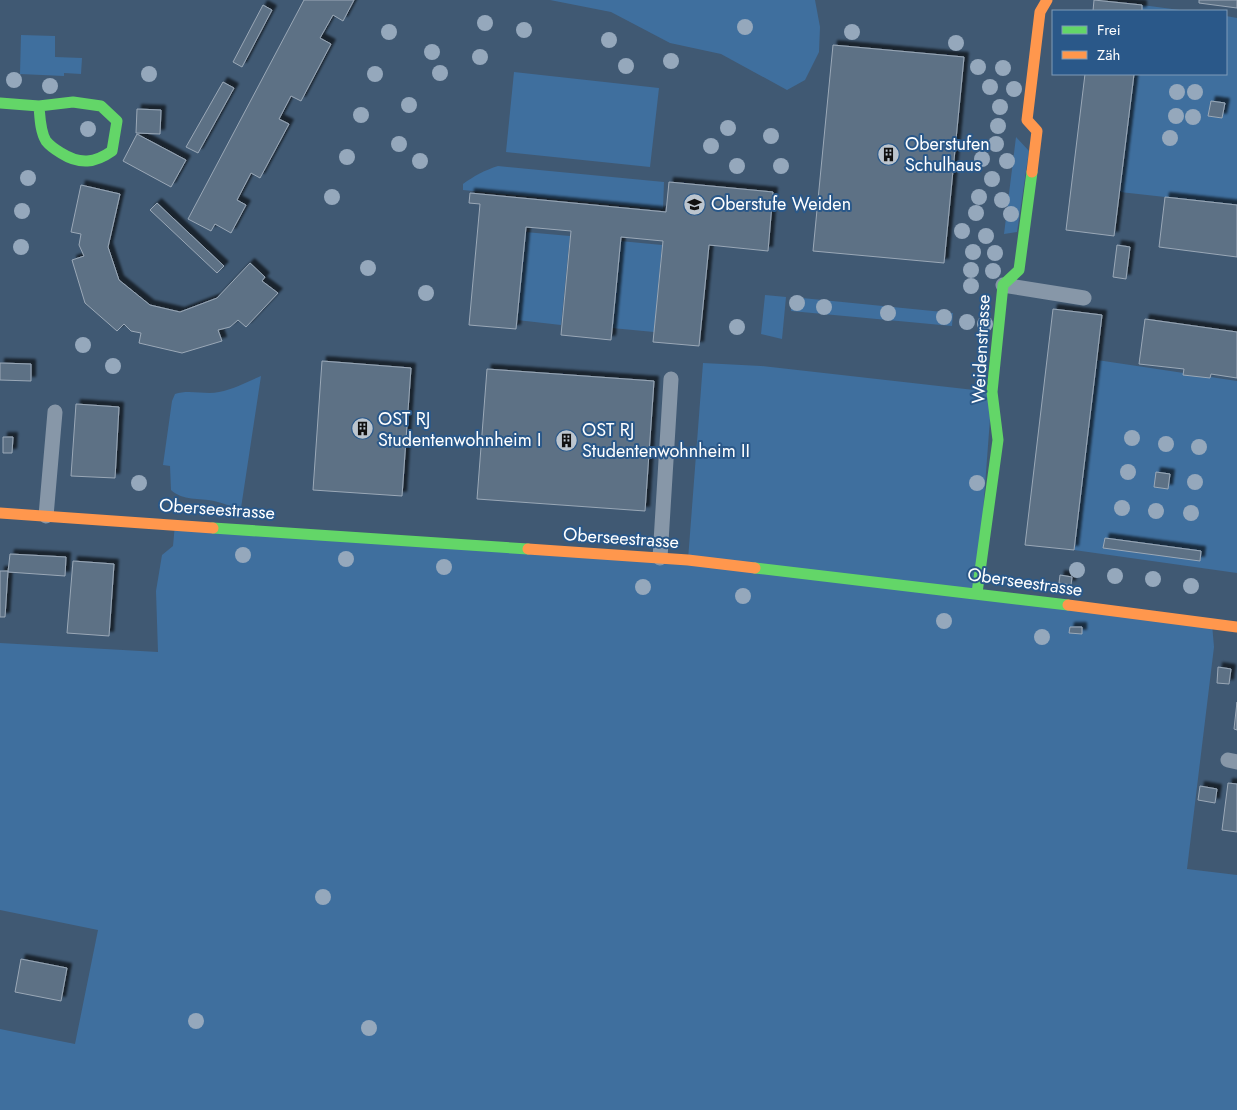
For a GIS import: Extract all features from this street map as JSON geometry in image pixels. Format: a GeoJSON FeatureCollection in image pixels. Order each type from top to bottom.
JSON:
{"type":"FeatureCollection","features":[{"type":"Feature","properties":{"kind":"street","name":"Weidenstrasse"},"geometry":{"type":"LineString","coordinates":[[977,593],[998,440],[992,392],[1003,285],[1019,270],[1037,131],[1027,120],[1040,12],[1046,0]]}},
{"type":"Feature","properties":{"kind":"street"},"geometry":{"type":"LineString","coordinates":[[0,103],[39,106],[73,102],[101,106],[117,121],[112,151],[102,159],[85,163],[70,160],[47,142],[42,130],[39,106]]}},
{"type":"Feature","properties":{"kind":"street","name":"Oberseestrasse"},"geometry":{"type":"LineString","coordinates":[[0,513],[660,558],[794,571],[977,593],[1237,628]]}},
{"type":"Feature","properties":{"kind":"lane"},"geometry":{"type":"LineString","coordinates":[[1003,285],[1084,298]]}},
{"type":"Feature","properties":{"kind":"lane"},"geometry":{"type":"LineString","coordinates":[[660,558],[671,379]]}},
{"type":"Feature","properties":{"kind":"lane"},"geometry":{"type":"LineString","coordinates":[[46,516],[54,412]]}},
{"type":"Feature","properties":{"kind":"shaded area"},"geometry":{"type":"Polygon","coordinates":[[[550,0],[815,0],[820,27],[819,52],[805,80],[787,90],[721,54],[670,43],[611,12],[550,0]]]}},
{"type":"Feature","properties":{"kind":"shaded area"},"geometry":{"type":"Polygon","coordinates":[[[1142,5],[1180,10],[1142,10],[1142,5]]]}},
{"type":"Feature","properties":{"kind":"shaded area"},"geometry":{"type":"Polygon","coordinates":[[[1227,16],[1237,18],[1237,205],[1120,192],[1134,75],[1227,75],[1227,16]]]}},
{"type":"Feature","properties":{"kind":"shaded area"},"geometry":{"type":"Polygon","coordinates":[[[21,35],[55,36],[55,57],[82,58],[81,74],[64,73],[64,76],[20,74],[21,35]]]}},
{"type":"Feature","properties":{"kind":"shaded area"},"geometry":{"type":"Polygon","coordinates":[[[514,72],[659,88],[650,167],[506,152],[514,72]]]}},
{"type":"Feature","properties":{"kind":"shaded area"},"geometry":{"type":"Polygon","coordinates":[[[1016,137],[1029,151],[1017,232],[1004,234],[1016,137]]]}},
{"type":"Feature","properties":{"kind":"shaded area"},"geometry":{"type":"Polygon","coordinates":[[[498,166],[664,182],[663,209],[463,190],[463,184],[467,181],[484,171],[498,166]]]}},
{"type":"Feature","properties":{"kind":"shaded area"},"geometry":{"type":"Polygon","coordinates":[[[525,232],[570,236],[561,325],[517,320],[525,232]]]}},
{"type":"Feature","properties":{"kind":"shaded area"},"geometry":{"type":"Polygon","coordinates":[[[620,241],[662,245],[654,332],[612,328],[620,241]]]}},
{"type":"Feature","properties":{"kind":"shaded area"},"geometry":{"type":"Polygon","coordinates":[[[765,295],[786,297],[782,339],[761,334],[765,295]]]}},
{"type":"Feature","properties":{"kind":"shaded area"},"geometry":{"type":"Polygon","coordinates":[[[792,297],[953,313],[952,326],[791,311],[792,297]]]}},
{"type":"Feature","properties":{"kind":"shaded area"},"geometry":{"type":"Polygon","coordinates":[[[1097,360],[1237,381],[1237,573],[1074,550],[1097,360]]]}},
{"type":"Feature","properties":{"kind":"shaded area"},"geometry":{"type":"Polygon","coordinates":[[[703,363],[761,366],[992,392],[977,593],[1212,624],[1214,647],[1187,869],[1237,875],[1237,1110],[0,1110],[0,1029],[75,1044],[98,930],[0,910],[0,643],[158,652],[156,591],[162,555],[173,546],[175,524],[688,560],[703,363]]]}},
{"type":"Feature","properties":{"kind":"shaded area"},"geometry":{"type":"Polygon","coordinates":[[[261,376],[241,508],[214,501],[186,498],[176,494],[171,490],[170,466],[163,465],[172,401],[175,394],[219,392],[261,376]]]}},
{"type":"Feature","properties":{"kind":"building"},"geometry":{"type":"Polygon","coordinates":[[[304,0],[354,0],[343,21],[333,15],[320,38],[331,44],[301,101],[291,96],[279,119],[289,124],[260,178],[251,173],[237,200],[246,205],[231,233],[215,224],[211,231],[188,219],[304,0]]]}},
{"type":"Feature","properties":{"kind":"building"},"geometry":{"type":"Polygon","coordinates":[[[1094,0],[1142,5],[1142,10],[1093,10],[1094,0]]]}},
{"type":"Feature","properties":{"kind":"building"},"geometry":{"type":"Polygon","coordinates":[[[1199,0],[1237,0],[1237,8],[1199,3],[1199,0]]]}},
{"type":"Feature","properties":{"kind":"building"},"geometry":{"type":"Polygon","coordinates":[[[263,5],[272,10],[242,67],[233,62],[263,5]]]}},
{"type":"Feature","properties":{"kind":"building","name":"Oberstufen Schulhaus"},"geometry":{"type":"Polygon","coordinates":[[[833,45],[964,57],[944,263],[813,251],[833,45]]]}},
{"type":"Feature","properties":{"kind":"building"},"geometry":{"type":"Polygon","coordinates":[[[1085,75],[1134,75],[1114,236],[1066,230],[1085,75]]]}},
{"type":"Feature","properties":{"kind":"building"},"geometry":{"type":"Polygon","coordinates":[[[223,82],[234,88],[198,153],[186,147],[223,82]]]}},
{"type":"Feature","properties":{"kind":"building"},"geometry":{"type":"Polygon","coordinates":[[[1211,101],[1225,103],[1222,118],[1208,116],[1211,101]]]}},
{"type":"Feature","properties":{"kind":"building"},"geometry":{"type":"Polygon","coordinates":[[[137,109],[161,110],[160,134],[136,133],[137,109]]]}},
{"type":"Feature","properties":{"kind":"building"},"geometry":{"type":"Polygon","coordinates":[[[137,134],[186,160],[171,187],[123,161],[137,134]]]}},
{"type":"Feature","properties":{"kind":"building"},"geometry":{"type":"Polygon","coordinates":[[[669,182],[773,192],[768,251],[709,245],[699,346],[653,342],[663,241],[621,237],[611,340],[561,335],[571,231],[526,227],[516,329],[469,325],[480,204],[469,203],[470,193],[666,212],[669,182]]]}},
{"type":"Feature","properties":{"kind":"building"},"geometry":{"type":"Polygon","coordinates":[[[81,185],[120,194],[108,247],[119,280],[150,305],[180,312],[217,298],[250,263],[265,277],[262,281],[278,293],[246,327],[238,320],[230,327],[218,330],[222,341],[182,353],[139,343],[141,333],[131,331],[124,324],[117,331],[85,303],[72,260],[84,256],[79,245],[81,234],[71,232],[81,185]]]}},
{"type":"Feature","properties":{"kind":"building"},"geometry":{"type":"Polygon","coordinates":[[[1165,197],[1237,205],[1237,257],[1159,247],[1165,197]]]}},
{"type":"Feature","properties":{"kind":"building"},"geometry":{"type":"Polygon","coordinates":[[[157,203],[224,266],[217,273],[150,210],[157,203]]]}},
{"type":"Feature","properties":{"kind":"building"},"geometry":{"type":"Polygon","coordinates":[[[1117,245],[1130,247],[1126,279],[1113,277],[1117,245]]]}},
{"type":"Feature","properties":{"kind":"building"},"geometry":{"type":"Polygon","coordinates":[[[1053,309],[1102,315],[1074,550],[1025,545],[1053,309]]]}},
{"type":"Feature","properties":{"kind":"building"},"geometry":{"type":"Polygon","coordinates":[[[1145,319],[1237,332],[1237,378],[1211,374],[1210,378],[1183,375],[1184,369],[1139,364],[1145,319]]]}},
{"type":"Feature","properties":{"kind":"building","name":"OST RJ Studentenwohnheim I"},"geometry":{"type":"Polygon","coordinates":[[[322,361],[411,368],[402,496],[313,490],[322,361]]]}},
{"type":"Feature","properties":{"kind":"building"},"geometry":{"type":"Polygon","coordinates":[[[0,363],[31,364],[31,381],[0,380],[0,363]]]}},
{"type":"Feature","properties":{"kind":"building","name":"OST RJ Studentenwohnheim II"},"geometry":{"type":"Polygon","coordinates":[[[487,369],[654,381],[645,511],[477,499],[487,369]]]}},
{"type":"Feature","properties":{"kind":"building"},"geometry":{"type":"Polygon","coordinates":[[[76,404],[119,407],[115,478],[71,476],[76,404]]]}},
{"type":"Feature","properties":{"kind":"building"},"geometry":{"type":"Polygon","coordinates":[[[3,437],[13,437],[12,453],[3,453],[3,437]]]}},
{"type":"Feature","properties":{"kind":"building"},"geometry":{"type":"Polygon","coordinates":[[[1156,472],[1170,474],[1168,489],[1154,487],[1156,472]]]}},
{"type":"Feature","properties":{"kind":"building"},"geometry":{"type":"Polygon","coordinates":[[[1105,538],[1201,551],[1200,561],[1103,548],[1105,538]]]}},
{"type":"Feature","properties":{"kind":"building"},"geometry":{"type":"Polygon","coordinates":[[[10,554],[66,557],[65,576],[8,572],[10,554]]]}},
{"type":"Feature","properties":{"kind":"building"},"geometry":{"type":"Polygon","coordinates":[[[73,561],[114,564],[109,636],[67,633],[73,561]]]}},
{"type":"Feature","properties":{"kind":"building"},"geometry":{"type":"Polygon","coordinates":[[[0,571],[8,571],[5,617],[0,617],[0,571]]]}},
{"type":"Feature","properties":{"kind":"building"},"geometry":{"type":"Polygon","coordinates":[[[1060,575],[1072,577],[1071,585],[1059,583],[1060,575]]]}},
{"type":"Feature","properties":{"kind":"building"},"geometry":{"type":"Polygon","coordinates":[[[1070,627],[1082,627],[1082,634],[1069,633],[1070,627]]]}},
{"type":"Feature","properties":{"kind":"building"},"geometry":{"type":"Polygon","coordinates":[[[1218,667],[1231,669],[1229,684],[1217,683],[1218,667]]]}},
{"type":"Feature","properties":{"kind":"building"},"geometry":{"type":"Polygon","coordinates":[[[1237,702],[1237,730],[1234,729],[1237,702]]]}},
{"type":"Feature","properties":{"kind":"building"},"geometry":{"type":"Polygon","coordinates":[[[1228,783],[1237,784],[1237,832],[1222,830],[1228,783]]]}},
{"type":"Feature","properties":{"kind":"building"},"geometry":{"type":"Polygon","coordinates":[[[1200,786],[1217,789],[1215,803],[1198,800],[1200,786]]]}},
{"type":"Feature","properties":{"kind":"building"},"geometry":{"type":"Polygon","coordinates":[[[21,959],[67,968],[61,1001],[15,992],[21,959]]]}},
{"type":"Feature","properties":{"kind":"traffic: fast"},"geometry":{"type":"LineString","coordinates":[[0,103],[39,106],[73,102],[101,106],[117,121],[112,151],[100,158],[87,161],[68,157],[59,152],[49,145],[44,137],[39,106]]}},
{"type":"Feature","properties":{"kind":"traffic: fast"},"geometry":{"type":"LineString","coordinates":[[977,593],[998,440],[992,392],[1003,285],[1019,270],[1032,172]]}},
{"type":"Feature","properties":{"kind":"traffic: fast"},"geometry":{"type":"LineString","coordinates":[[213,528],[528,549]]}},
{"type":"Feature","properties":{"kind":"traffic: fast"},"geometry":{"type":"LineString","coordinates":[[755,568],[1068,605]]}},
{"type":"Feature","properties":{"kind":"traffic: slow"},"geometry":{"type":"LineString","coordinates":[[1032,172],[1037,131],[1027,120],[1040,12],[1047,0]]}},
{"type":"Feature","properties":{"kind":"traffic: slow"},"geometry":{"type":"LineString","coordinates":[[0,513],[213,528]]}},
{"type":"Feature","properties":{"kind":"traffic: slow"},"geometry":{"type":"LineString","coordinates":[[528,549],[688,560],[755,568]]}},
{"type":"Feature","properties":{"kind":"traffic: slow"},"geometry":{"type":"LineString","coordinates":[[1068,605],[1237,627]]}},
{"type":"Feature","properties":{"kind":"place","name":"Oberstufen Schulhaus"},"geometry":{"type":"Point","coordinates":[889,154]}},
{"type":"Feature","properties":{"kind":"place","name":"Oberstufe Weiden"},"geometry":{"type":"Point","coordinates":[695,204]}},
{"type":"Feature","properties":{"kind":"place","name":"OST RJ Studentenwohnheim I"},"geometry":{"type":"Point","coordinates":[362,429]}},
{"type":"Feature","properties":{"kind":"place","name":"OST RJ Studentenwohnheim II"},"geometry":{"type":"Point","coordinates":[566,440]}}]}
